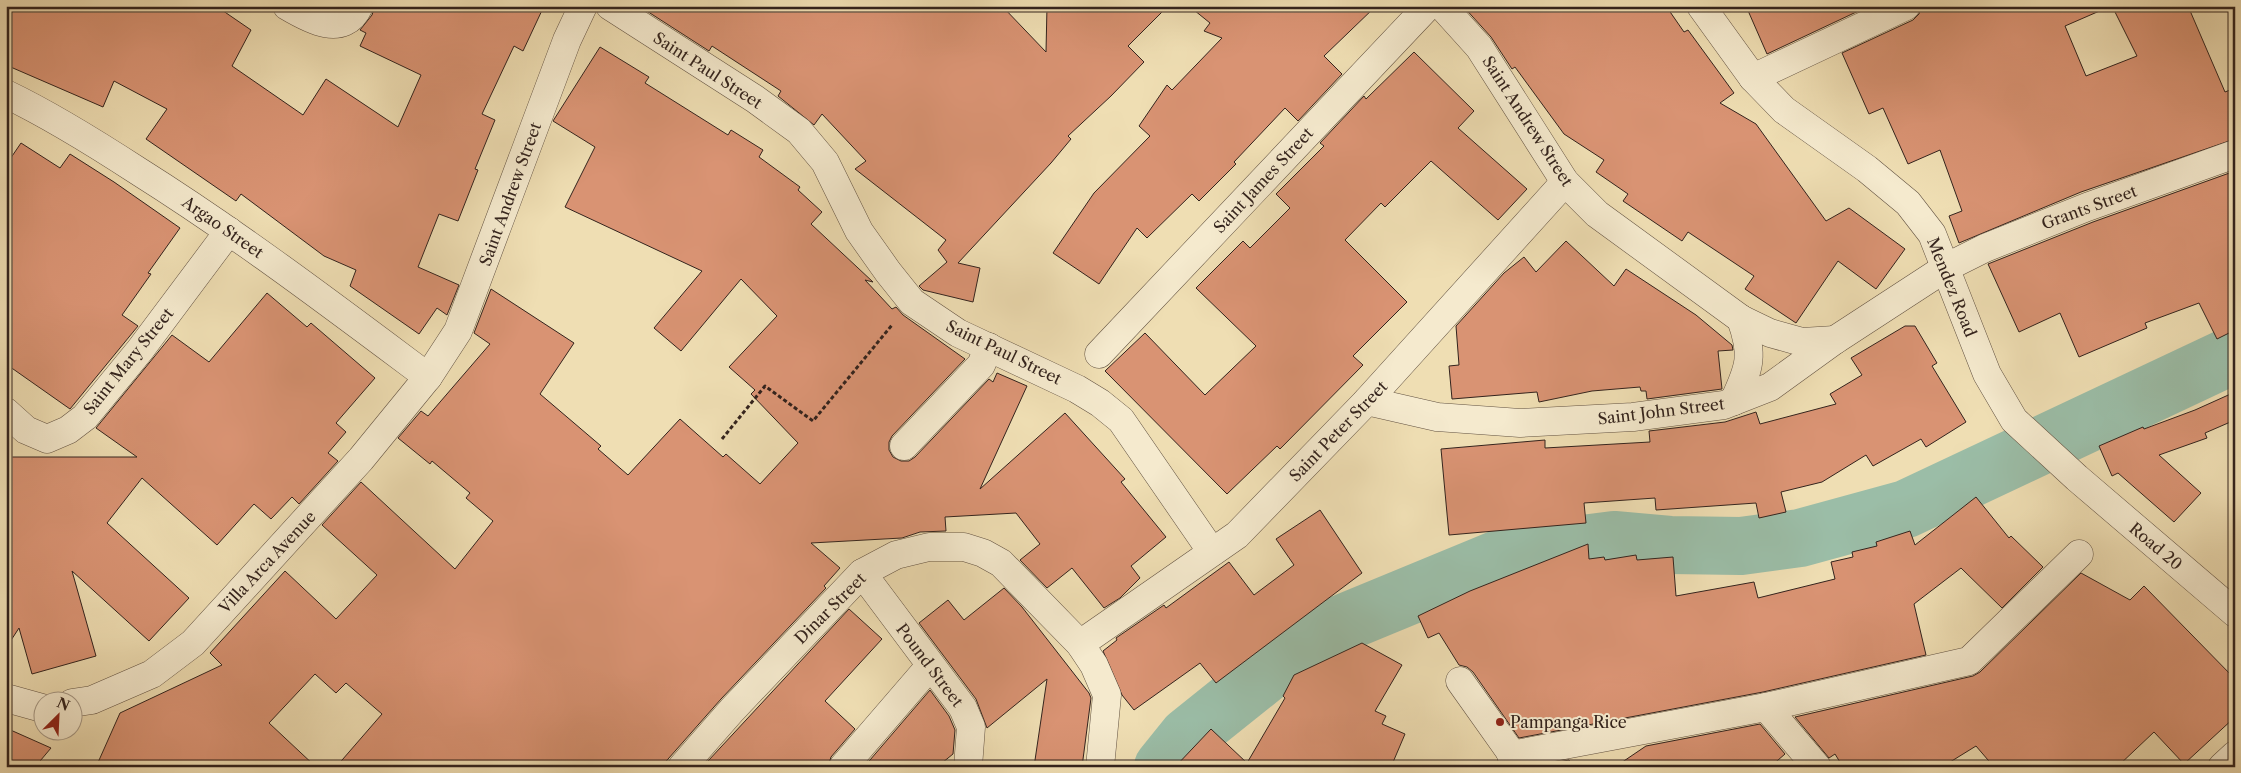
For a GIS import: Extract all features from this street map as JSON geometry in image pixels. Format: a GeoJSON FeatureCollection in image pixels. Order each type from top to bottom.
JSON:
{"type":"FeatureCollection","features":[{"type":"Feature","properties":{"kind":"street"},"geometry":{"type":"LineString","coordinates":[[287,6],[315,22],[330,25],[345,22],[355,14],[359,6]]}},
{"type":"Feature","properties":{"kind":"street","name":"Saint Andrew Street"},"geometry":{"type":"LineString","coordinates":[[428,377],[458,330],[564,48],[583,6]]}},
{"type":"Feature","properties":{"kind":"street","name":"Saint Paul Street"},"geometry":{"type":"LineString","coordinates":[[610,6],[755,99],[799,131],[825,162],[859,231],[912,302],[958,333],[1077,389],[1100,403],[1121,420],[1212,552]]}},
{"type":"Feature","properties":{"kind":"street","name":"Saint James Street"},"geometry":{"type":"LineString","coordinates":[[1099,354],[1428,6]]}},
{"type":"Feature","properties":{"kind":"street","name":"Saint Andrew Street"},"geometry":{"type":"LineString","coordinates":[[1442,6],[1479,46],[1565,182],[1597,214],[1741,318],[1770,333],[1802,342],[1835,340]]}},
{"type":"Feature","properties":{"kind":"street","name":"Mendez Road"},"geometry":{"type":"LineString","coordinates":[[1701,6],[1753,78],[1784,110],[1867,169],[1908,203],[1932,234],[1988,374],[2014,420],[2078,478]]}},
{"type":"Feature","properties":{"kind":"street"},"geometry":{"type":"LineString","coordinates":[[1753,78],[1906,6]]}},
{"type":"Feature","properties":{"kind":"street","name":"Argao Street"},"geometry":{"type":"LineString","coordinates":[[11,104],[86,138],[229,231],[428,377]]}},
{"type":"Feature","properties":{"kind":"street","name":"Grants Street"},"geometry":{"type":"LineString","coordinates":[[1947,268],[2029,229],[2235,154]]}},
{"type":"Feature","properties":{"kind":"street","name":"Saint Peter Street"},"geometry":{"type":"LineString","coordinates":[[1080,644],[1237,535],[1367,401],[1565,182]]}},
{"type":"Feature","properties":{"kind":"street","name":"Saint Mary Street"},"geometry":{"type":"LineString","coordinates":[[6,412],[26,430],[47,439],[68,430],[84,417],[140,350],[229,231]]}},
{"type":"Feature","properties":{"kind":"street","name":"Saint John Street"},"geometry":{"type":"LineString","coordinates":[[1367,401],[1437,417],[1520,423],[1633,417],[1724,405],[1770,387],[1835,340],[1947,268]]}},
{"type":"Feature","properties":{"kind":"street"},"geometry":{"type":"LineString","coordinates":[[1734,401],[1747,374],[1750,344],[1741,318]]}},
{"type":"Feature","properties":{"kind":"street"},"geometry":{"type":"LineString","coordinates":[[904,446],[981,365],[989,347]]}},
{"type":"Feature","properties":{"kind":"street","name":"Villa Arca Avenue"},"geometry":{"type":"LineString","coordinates":[[82,702],[92,700],[152,674],[193,643],[361,459],[428,377]]}},
{"type":"Feature","properties":{"kind":"street","name":"Road 20"},"geometry":{"type":"LineString","coordinates":[[2078,478],[2235,613]]}},
{"type":"Feature","properties":{"kind":"street","name":"Dinar Street"},"geometry":{"type":"LineString","coordinates":[[685,766],[732,710],[862,573],[896,555],[929,547],[964,547],[984,553],[1001,563],[1080,644]]}},
{"type":"Feature","properties":{"kind":"street"},"geometry":{"type":"LineString","coordinates":[[1460,681],[1516,761],[1969,661],[2079,554]]}},
{"type":"Feature","properties":{"kind":"street","name":"Pound Street"},"geometry":{"type":"LineString","coordinates":[[862,573],[963,708],[971,727],[968,767]]}},
{"type":"Feature","properties":{"kind":"street"},"geometry":{"type":"LineString","coordinates":[[1080,644],[1094,665],[1107,694],[1100,767]]}},
{"type":"Feature","properties":{"kind":"street"},"geometry":{"type":"LineString","coordinates":[[843,767],[930,666]]}},
{"type":"Feature","properties":{"kind":"street"},"geometry":{"type":"LineString","coordinates":[[6,698],[32,705]]}},
{"type":"Feature","properties":{"kind":"street"},"geometry":{"type":"LineString","coordinates":[[1766,707],[1817,767]]}},
{"type":"Feature","properties":{"kind":"street"},"geometry":{"type":"LineString","coordinates":[[2222,767],[2235,755]]}},
{"type":"Feature","properties":{"kind":"path"},"geometry":{"type":"LineString","coordinates":[[722,439],[765,386],[814,421],[899,318]]}},
{"type":"Feature","properties":{"kind":"building"},"geometry":{"type":"Polygon","coordinates":[[[6,6],[216,6],[251,30],[232,66],[303,115],[326,79],[398,127],[421,75],[360,46],[366,33],[360,30],[372,15],[375,6],[544,6],[523,51],[514,46],[482,114],[495,120],[475,169],[478,170],[458,221],[439,214],[418,267],[459,285],[447,315],[437,308],[419,334],[350,286],[356,270],[324,256],[241,194],[236,201],[146,139],[167,109],[114,81],[103,107],[6,65],[6,6]]]}},
{"type":"Feature","properties":{"kind":"building"},"geometry":{"type":"Polygon","coordinates":[[[639,6],[1002,6],[1046,52],[1047,6],[1168,6],[1128,46],[1144,62],[1068,136],[1071,139],[1051,163],[958,263],[980,268],[973,302],[923,290],[919,286],[947,262],[938,250],[946,240],[855,169],[866,161],[822,114],[814,125],[778,96],[781,91],[712,46],[709,51],[639,6]]]}},
{"type":"Feature","properties":{"kind":"building"},"geometry":{"type":"Polygon","coordinates":[[[1189,6],[1376,6],[1324,56],[1342,74],[1298,121],[1285,108],[1234,162],[1236,164],[1199,201],[1192,194],[1147,238],[1137,228],[1099,284],[1053,253],[1094,193],[1150,136],[1139,126],[1167,85],[1172,90],[1222,38],[1204,31],[1210,23],[1189,6]]]}},
{"type":"Feature","properties":{"kind":"building"},"geometry":{"type":"Polygon","coordinates":[[[1463,6],[1666,6],[1684,32],[1688,30],[1734,93],[1720,103],[1756,124],[1826,221],[1849,208],[1905,249],[1876,289],[1838,261],[1796,323],[1745,289],[1754,276],[1688,232],[1682,241],[1623,201],[1628,194],[1596,172],[1604,160],[1564,134],[1515,67],[1512,69],[1491,37],[1463,6]]]}},
{"type":"Feature","properties":{"kind":"building"},"geometry":{"type":"Polygon","coordinates":[[[1746,6],[1869,6],[1767,54],[1746,6]]]}},
{"type":"Feature","properties":{"kind":"building"},"geometry":{"type":"Polygon","coordinates":[[[1921,6],[2111,6],[2065,26],[2086,76],[2137,56],[2112,6],[2188,6],[2225,92],[2235,88],[2235,139],[2081,192],[1959,243],[1949,216],[1962,211],[1940,150],[1908,164],[1883,108],[1869,114],[1842,53],[1913,20],[1919,14],[1921,6]]]}},
{"type":"Feature","properties":{"kind":"building"},"geometry":{"type":"Polygon","coordinates":[[[600,47],[649,77],[645,83],[728,135],[731,130],[763,150],[759,157],[800,187],[798,190],[822,212],[811,224],[873,282],[865,280],[892,309],[896,307],[903,315],[965,359],[892,436],[889,442],[889,450],[893,457],[901,461],[909,461],[915,457],[989,379],[993,382],[997,373],[1027,386],[980,489],[1065,413],[1125,479],[1121,482],[1166,537],[1131,566],[1140,578],[1120,598],[1104,608],[1072,568],[1047,588],[1020,560],[1040,544],[1016,513],[945,517],[946,531],[920,532],[902,538],[811,543],[840,568],[824,586],[826,588],[721,699],[661,767],[336,767],[382,714],[346,683],[336,693],[315,674],[269,723],[316,767],[96,767],[120,713],[222,665],[210,653],[285,571],[336,619],[377,575],[322,525],[361,482],[455,569],[493,521],[466,498],[470,493],[432,461],[430,464],[398,438],[421,411],[428,416],[490,344],[474,333],[491,289],[574,343],[540,394],[601,446],[598,449],[628,475],[680,419],[723,457],[726,454],[760,484],[798,443],[751,394],[755,390],[729,367],[777,316],[741,279],[681,351],[654,328],[702,271],[565,207],[595,147],[553,121],[600,47]]]}},
{"type":"Feature","properties":{"kind":"building"},"geometry":{"type":"Polygon","coordinates":[[[1414,52],[1474,111],[1458,128],[1527,189],[1498,220],[1431,161],[1385,207],[1381,203],[1345,240],[1407,302],[1353,356],[1363,365],[1280,449],[1277,446],[1227,494],[1105,371],[1145,333],[1205,395],[1256,346],[1196,288],[1243,241],[1250,248],[1290,208],[1276,194],[1324,146],[1320,143],[1364,96],[1366,99],[1414,52]]]}},
{"type":"Feature","properties":{"kind":"building"},"geometry":{"type":"Polygon","coordinates":[[[21,143],[60,168],[70,154],[180,228],[148,273],[151,274],[122,315],[138,326],[70,409],[6,364],[6,165],[21,143]]]}},
{"type":"Feature","properties":{"kind":"building"},"geometry":{"type":"Polygon","coordinates":[[[2235,171],[2235,330],[2217,339],[2199,303],[2145,323],[2147,328],[2079,357],[2060,313],[2019,332],[1988,264],[2093,222],[2235,171]]]}},
{"type":"Feature","properties":{"kind":"building"},"geometry":{"type":"Polygon","coordinates":[[[1566,241],[1614,286],[1626,269],[1696,315],[1732,345],[1733,350],[1718,351],[1722,389],[1647,399],[1646,391],[1641,391],[1640,387],[1592,391],[1539,402],[1537,392],[1452,399],[1449,366],[1459,365],[1456,326],[1504,273],[1524,257],[1536,272],[1566,241]]]}},
{"type":"Feature","properties":{"kind":"building"},"geometry":{"type":"Polygon","coordinates":[[[267,293],[307,327],[311,323],[375,378],[336,423],[346,432],[328,453],[338,461],[299,504],[292,497],[271,519],[254,504],[217,545],[142,478],[107,523],[189,598],[149,641],[72,571],[96,656],[32,674],[19,628],[6,648],[6,457],[137,457],[96,428],[172,335],[209,362],[267,293]]]}},
{"type":"Feature","properties":{"kind":"building"},"geometry":{"type":"Polygon","coordinates":[[[1905,326],[1915,326],[1937,363],[1932,366],[1966,422],[1926,447],[1921,439],[1873,466],[1866,455],[1822,482],[1781,492],[1786,512],[1759,518],[1756,503],[1656,510],[1655,498],[1584,503],[1586,523],[1449,535],[1441,449],[1545,440],[1545,448],[1650,442],[1649,431],[1725,422],[1756,412],[1760,424],[1836,404],[1830,394],[1862,375],[1851,358],[1905,326]]]}},
{"type":"Feature","properties":{"kind":"building"},"geometry":{"type":"Polygon","coordinates":[[[2235,392],[2235,420],[2205,433],[2207,438],[2159,455],[2201,493],[2174,522],[2118,473],[2112,476],[2099,446],[2143,427],[2144,429],[2195,410],[2235,392]]]}},
{"type":"Feature","properties":{"kind":"building"},"geometry":{"type":"Polygon","coordinates":[[[1976,497],[2009,538],[2011,536],[2043,567],[2002,608],[1961,568],[1914,604],[1926,655],[1763,692],[1519,738],[1473,672],[1467,667],[1459,665],[1439,633],[1428,638],[1418,616],[1470,591],[1588,544],[1589,559],[1604,557],[1605,560],[1636,555],[1637,560],[1673,557],[1676,596],[1754,582],[1758,598],[1835,579],[1831,562],[1853,557],[1852,552],[1877,546],[1876,542],[1910,531],[1915,545],[1976,497]]]}},
{"type":"Feature","properties":{"kind":"building"},"geometry":{"type":"Polygon","coordinates":[[[1320,510],[1362,573],[1216,683],[1200,663],[1134,710],[1122,695],[1103,651],[1117,640],[1116,638],[1164,605],[1166,608],[1229,562],[1254,595],[1294,565],[1276,539],[1320,510]]]}},
{"type":"Feature","properties":{"kind":"building"},"geometry":{"type":"Polygon","coordinates":[[[2081,573],[2130,600],[2144,586],[2235,679],[2235,717],[2184,764],[2154,732],[2117,767],[1994,767],[1976,746],[1942,767],[1843,767],[1835,754],[1829,758],[1795,717],[1973,676],[1980,672],[2081,573]]]}},
{"type":"Feature","properties":{"kind":"building"},"geometry":{"type":"Polygon","coordinates":[[[1004,588],[1022,607],[1089,693],[1091,698],[1082,767],[1034,767],[1047,679],[987,728],[976,699],[919,623],[948,600],[964,620],[1004,588]]]}},
{"type":"Feature","properties":{"kind":"building"},"geometry":{"type":"Polygon","coordinates":[[[849,609],[882,639],[825,701],[855,729],[831,757],[828,767],[717,767],[708,761],[849,609]]]}},
{"type":"Feature","properties":{"kind":"building"},"geometry":{"type":"Polygon","coordinates":[[[1362,643],[1402,665],[1375,711],[1386,716],[1382,724],[1405,734],[1391,767],[1175,767],[1211,729],[1247,763],[1285,698],[1283,696],[1294,675],[1362,643]]]}},
{"type":"Feature","properties":{"kind":"building"},"geometry":{"type":"Polygon","coordinates":[[[930,690],[949,716],[955,730],[953,754],[937,767],[864,767],[930,690]]]}},
{"type":"Feature","properties":{"kind":"building"},"geometry":{"type":"Polygon","coordinates":[[[1760,724],[1785,754],[1770,767],[1615,767],[1646,746],[1760,724]]]}},
{"type":"Feature","properties":{"kind":"building"},"geometry":{"type":"Polygon","coordinates":[[[6,728],[51,748],[35,767],[6,767],[6,728]]]}},
{"type":"Feature","properties":{"kind":"building"},"geometry":{"type":"Polygon","coordinates":[[[1569,760],[1574,767],[1536,767],[1537,766],[1569,760]]]}},
{"type":"Feature","properties":{"kind":"waterway"},"geometry":{"type":"LineString","coordinates":[[1163,767],[1188,736],[1284,659],[1336,626],[1513,553],[1614,540],[1670,545],[1741,546],[1800,538],[1906,509],[2235,354]]}},
{"type":"Feature","properties":{"kind":"place","name":"Pampanga Rice"},"geometry":{"type":"Point","coordinates":[1500,722]}}]}
